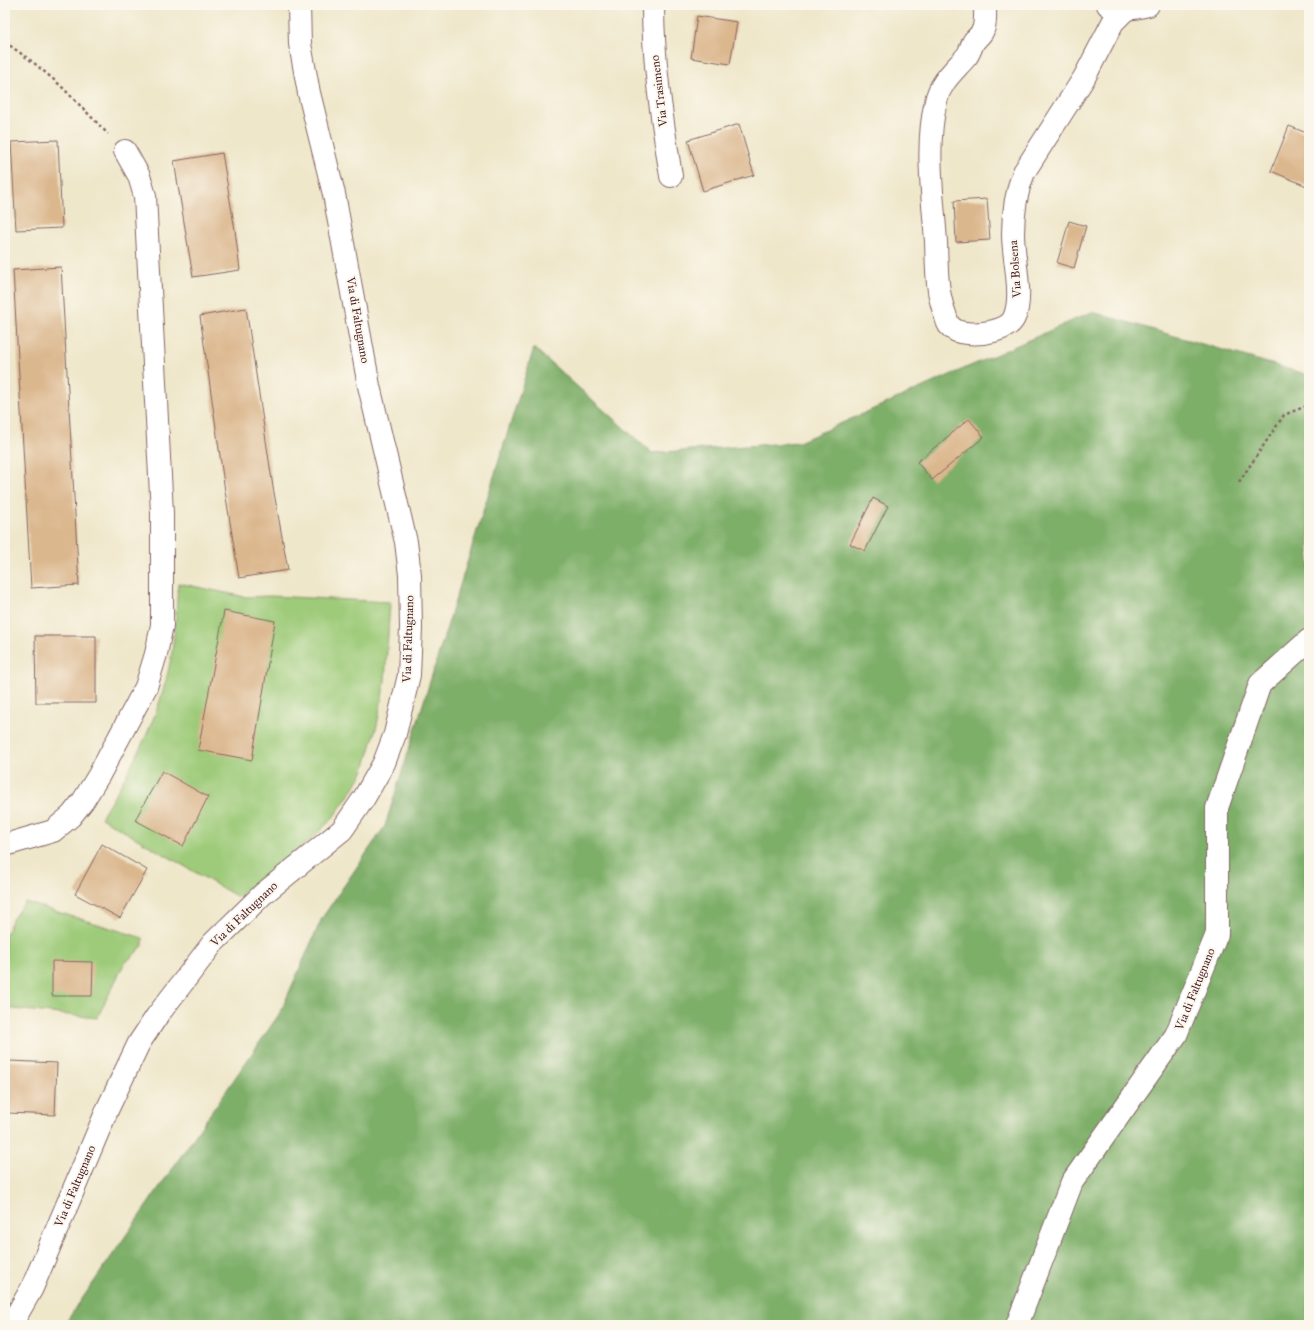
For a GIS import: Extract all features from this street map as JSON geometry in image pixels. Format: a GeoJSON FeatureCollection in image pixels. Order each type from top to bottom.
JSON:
{"type":"FeatureCollection","features":[{"type":"Feature","properties":{"kind":"street","name":"Via di Faltugnano"},"geometry":{"type":"LineString","coordinates":[[11,1325],[32,1288],[108,1108],[139,1044],[157,1016],[213,943],[263,894],[342,830],[364,798],[384,763],[395,734],[410,675],[410,575],[406,542],[369,386],[334,194],[309,93],[300,44],[299,5]]}},
{"type":"Feature","properties":{"kind":"street","name":"Via Trasimeno"},"geometry":{"type":"LineString","coordinates":[[653,5],[653,40],[657,63],[661,112],[672,176]]}},
{"type":"Feature","properties":{"kind":"street","name":"Via Bolsena"},"geometry":{"type":"LineString","coordinates":[[985,5],[983,31],[974,42],[967,56],[942,84],[936,101],[931,148],[931,178],[936,244],[936,278],[942,308],[948,324],[958,332],[970,334],[989,332],[1003,327],[1013,319],[1017,305],[1018,291],[1013,234],[1018,188],[1024,172],[1084,78],[1113,22],[1117,7]]}},
{"type":"Feature","properties":{"kind":"street"},"geometry":{"type":"LineString","coordinates":[[1117,7],[1133,9],[1148,5]]}},
{"type":"Feature","properties":{"kind":"street"},"geometry":{"type":"LineString","coordinates":[[5,846],[53,831],[72,816],[99,775],[146,687],[156,654],[162,625],[162,513],[145,196],[139,176],[125,152]]}},
{"type":"Feature","properties":{"kind":"street","name":"Via di Faltugnano"},"geometry":{"type":"LineString","coordinates":[[1017,1325],[1072,1182],[1176,1035],[1217,934],[1217,808],[1260,684],[1309,640]]}},
{"type":"Feature","properties":{"kind":"path"},"geometry":{"type":"LineString","coordinates":[[5,42],[34,63],[60,85],[125,152]]}},
{"type":"Feature","properties":{"kind":"path"},"geometry":{"type":"LineString","coordinates":[[1239,482],[1284,415],[1309,405]]}},
{"type":"Feature","properties":{"kind":"green space"},"geometry":{"type":"Polygon","coordinates":[[[1092,312],[1309,375],[1309,1325],[64,1325],[280,1013],[322,918],[385,826],[534,348],[652,453],[799,442],[1092,312]]]}},
{"type":"Feature","properties":{"kind":"green space"},"geometry":{"type":"Polygon","coordinates":[[[178,583],[245,597],[270,596],[390,602],[385,681],[377,725],[364,770],[332,819],[307,843],[238,897],[101,818],[122,783],[140,748],[163,692],[172,650],[178,583]]]}},
{"type":"Feature","properties":{"kind":"green space"},"geometry":{"type":"Polygon","coordinates":[[[25,902],[143,938],[143,946],[124,964],[97,1018],[5,1008],[5,936],[13,918],[25,902]]]}},
{"type":"Feature","properties":{"kind":"building"},"geometry":{"type":"Polygon","coordinates":[[[697,16],[737,22],[730,64],[691,58],[697,16]]]}},
{"type":"Feature","properties":{"kind":"building"},"geometry":{"type":"Polygon","coordinates":[[[739,124],[754,175],[703,191],[688,140],[739,124]]]}},
{"type":"Feature","properties":{"kind":"building"},"geometry":{"type":"Polygon","coordinates":[[[1289,126],[1309,134],[1309,187],[1271,171],[1289,126]]]}},
{"type":"Feature","properties":{"kind":"building"},"geometry":{"type":"Polygon","coordinates":[[[58,140],[62,228],[16,230],[11,142],[58,140]]]}},
{"type":"Feature","properties":{"kind":"building"},"geometry":{"type":"Polygon","coordinates":[[[222,153],[240,270],[193,277],[174,161],[222,153]]]}},
{"type":"Feature","properties":{"kind":"building"},"geometry":{"type":"Polygon","coordinates":[[[987,199],[990,240],[956,242],[954,201],[987,199]]]}},
{"type":"Feature","properties":{"kind":"building"},"geometry":{"type":"Polygon","coordinates":[[[1069,221],[1086,226],[1074,268],[1057,263],[1069,221]]]}},
{"type":"Feature","properties":{"kind":"building"},"geometry":{"type":"Polygon","coordinates":[[[61,267],[79,585],[31,588],[13,270],[61,267]]]}},
{"type":"Feature","properties":{"kind":"building"},"geometry":{"type":"Polygon","coordinates":[[[246,308],[273,487],[288,570],[239,578],[200,316],[246,308]]]}},
{"type":"Feature","properties":{"kind":"building"},"geometry":{"type":"Polygon","coordinates":[[[969,419],[984,437],[932,480],[917,462],[969,419]]]}},
{"type":"Feature","properties":{"kind":"building"},"geometry":{"type":"Polygon","coordinates":[[[873,498],[888,506],[865,551],[850,544],[873,498]]]}},
{"type":"Feature","properties":{"kind":"building"},"geometry":{"type":"Polygon","coordinates":[[[224,611],[275,621],[252,760],[198,750],[224,611]]]}},
{"type":"Feature","properties":{"kind":"building"},"geometry":{"type":"Polygon","coordinates":[[[35,636],[96,636],[96,703],[36,703],[35,636]]]}},
{"type":"Feature","properties":{"kind":"building"},"geometry":{"type":"Polygon","coordinates":[[[162,771],[208,797],[183,846],[135,820],[162,771]]]}},
{"type":"Feature","properties":{"kind":"building"},"geometry":{"type":"Polygon","coordinates":[[[102,844],[147,870],[120,918],[75,894],[102,844]]]}},
{"type":"Feature","properties":{"kind":"building"},"geometry":{"type":"Polygon","coordinates":[[[52,961],[93,962],[92,996],[52,996],[52,961]]]}},
{"type":"Feature","properties":{"kind":"building"},"geometry":{"type":"Polygon","coordinates":[[[9,1061],[57,1063],[55,1115],[7,1113],[9,1061]]]}}]}
